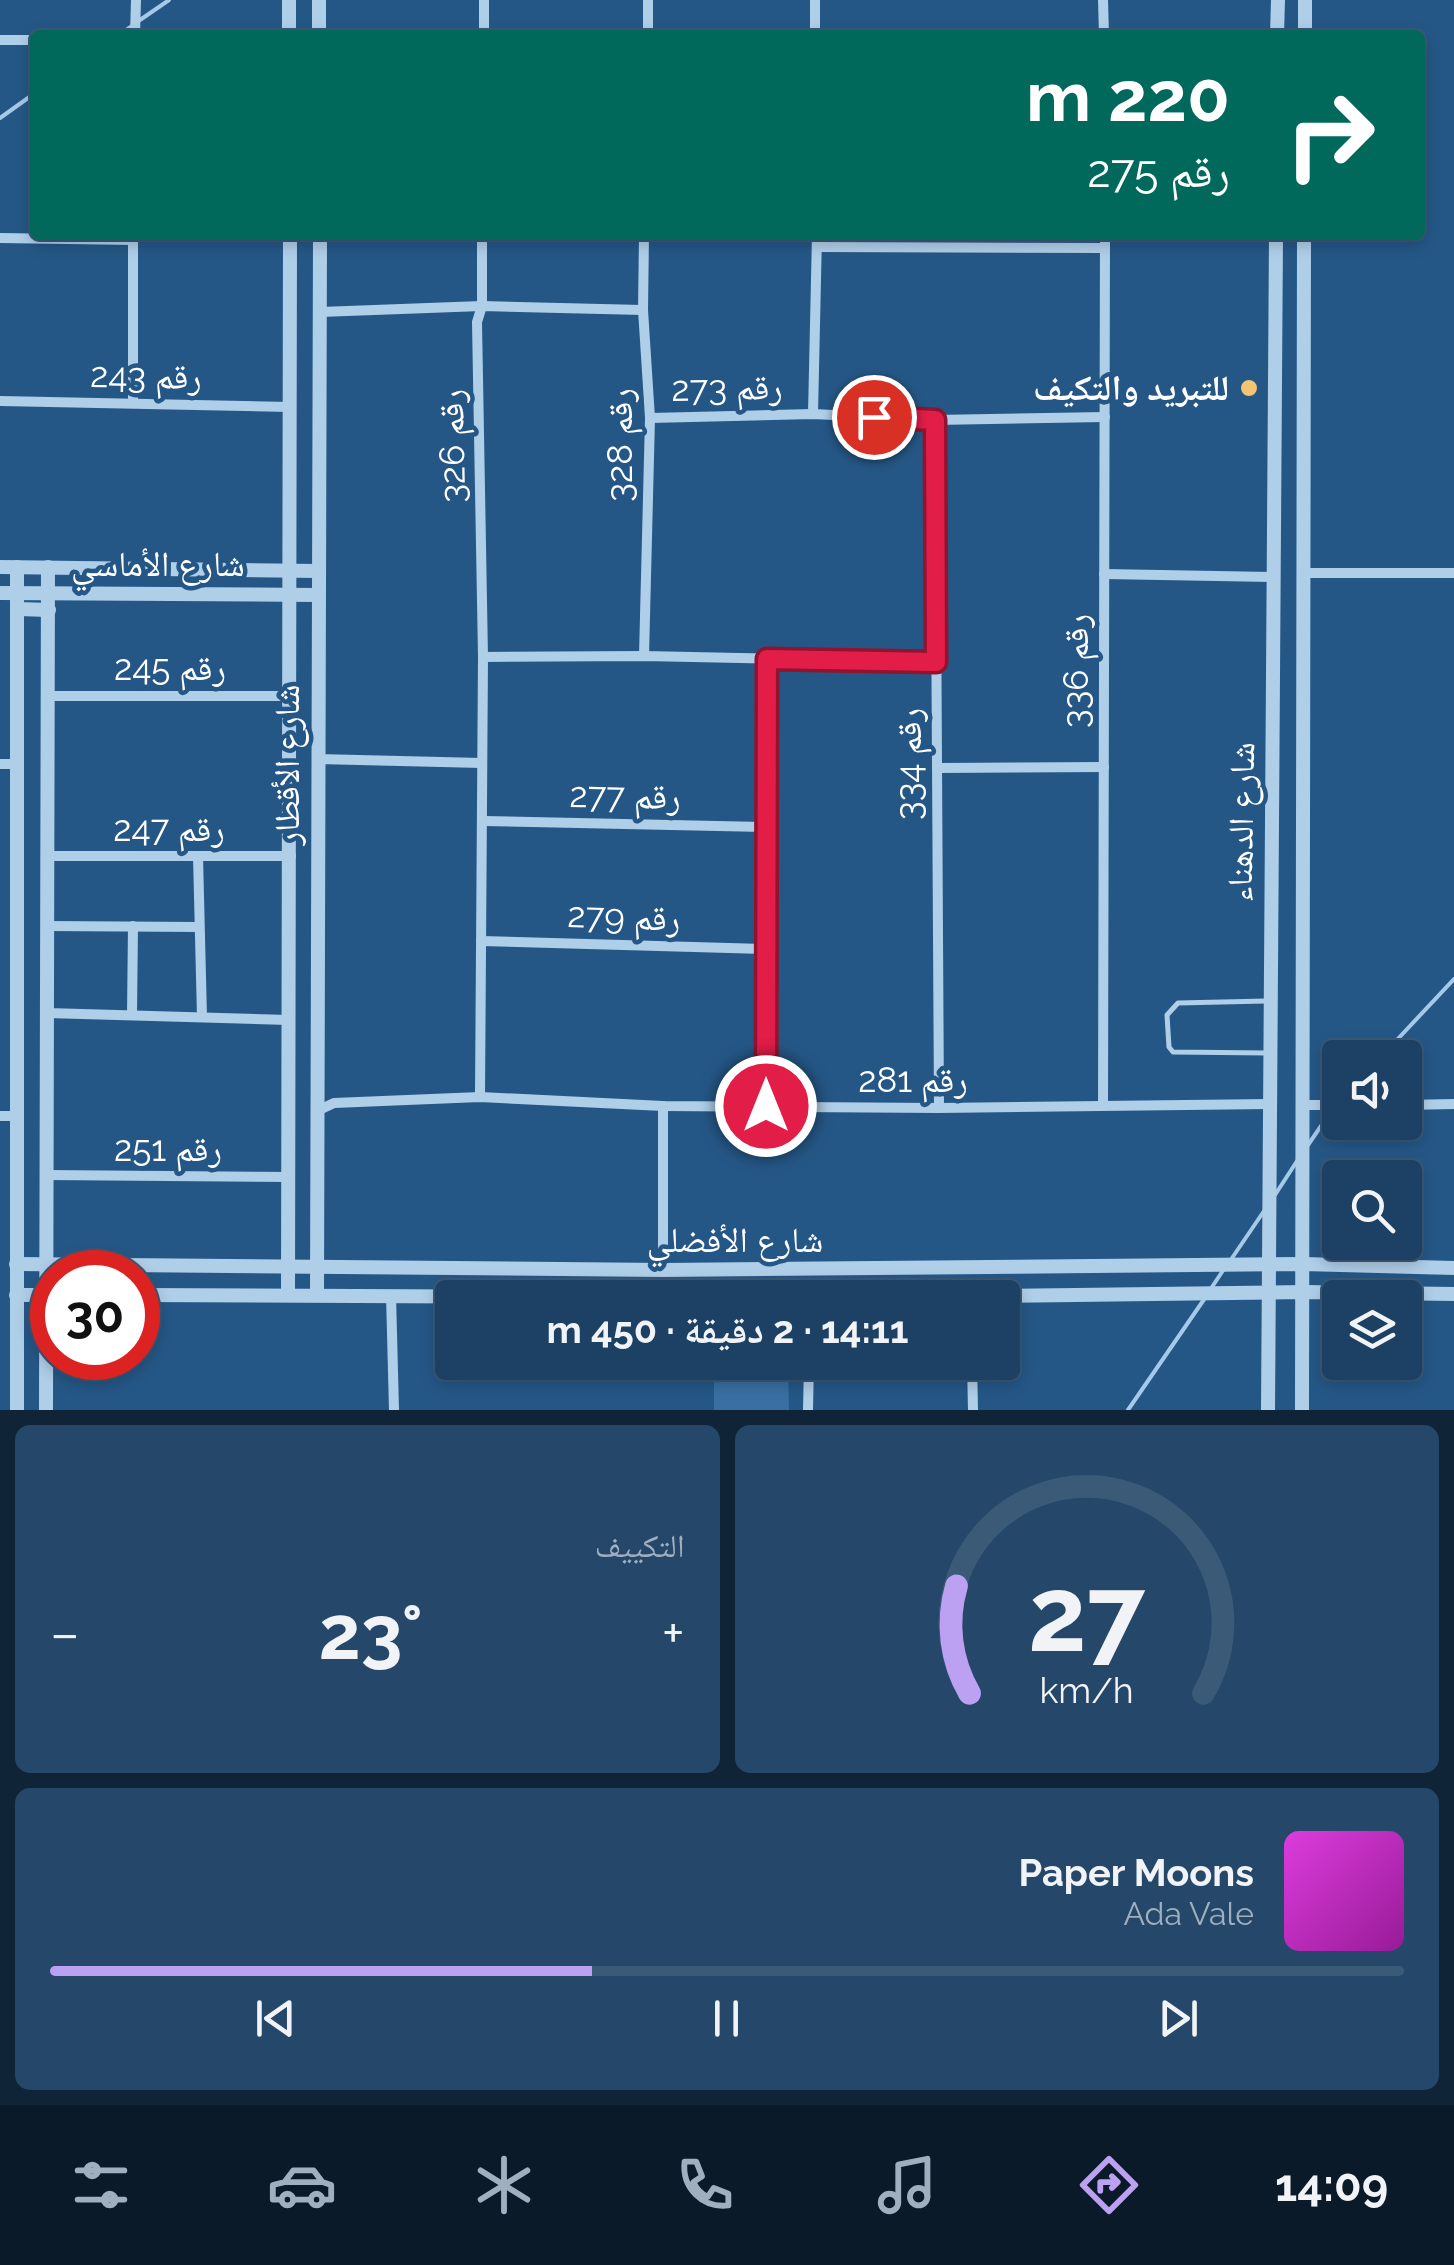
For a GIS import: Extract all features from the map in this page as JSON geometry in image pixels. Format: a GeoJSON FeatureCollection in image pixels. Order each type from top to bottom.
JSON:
{"type":"FeatureCollection","features":[{"type":"Feature","properties":{"kind":"street"},"geometry":{"type":"LineString","coordinates":[[136,0],[136,30]]}},
{"type":"Feature","properties":{"kind":"street"},"geometry":{"type":"LineString","coordinates":[[290,0],[290,30]]}},
{"type":"Feature","properties":{"kind":"street"},"geometry":{"type":"LineString","coordinates":[[319,0],[319,30]]}},
{"type":"Feature","properties":{"kind":"street"},"geometry":{"type":"LineString","coordinates":[[484,0],[484,30]]}},
{"type":"Feature","properties":{"kind":"street"},"geometry":{"type":"LineString","coordinates":[[648,0],[648,30]]}},
{"type":"Feature","properties":{"kind":"street"},"geometry":{"type":"LineString","coordinates":[[815,0],[815,30]]}},
{"type":"Feature","properties":{"kind":"street"},"geometry":{"type":"LineString","coordinates":[[1104,0],[1104,30]]}},
{"type":"Feature","properties":{"kind":"street"},"geometry":{"type":"LineString","coordinates":[[1277,30],[1278,0]]}},
{"type":"Feature","properties":{"kind":"street"},"geometry":{"type":"LineString","coordinates":[[1305,0],[1305,30]]}},
{"type":"Feature","properties":{"kind":"street"},"geometry":{"type":"LineString","coordinates":[[0,40],[30,40]]}},
{"type":"Feature","properties":{"kind":"street"},"geometry":{"type":"LineString","coordinates":[[0,238],[30,238]]}},
{"type":"Feature","properties":{"kind":"street"},"geometry":{"type":"LineString","coordinates":[[133,240],[133,402]]}},
{"type":"Feature","properties":{"kind":"street","name":"شارع الأقطار"},"geometry":{"type":"LineString","coordinates":[[288,1294],[290,240]]}},
{"type":"Feature","properties":{"kind":"street","name":"شارع الأقطار"},"geometry":{"type":"LineString","coordinates":[[317,1294],[316,571],[320,240]]}},
{"type":"Feature","properties":{"kind":"street","name":"رقم 326"},"geometry":{"type":"LineString","coordinates":[[480,1097],[483,657],[477,322],[482,306],[482,240]]}},
{"type":"Feature","properties":{"kind":"street","name":"رقم 328"},"geometry":{"type":"LineString","coordinates":[[644,240],[643,310],[650,418],[644,656]]}},
{"type":"Feature","properties":{"kind":"street","name":"شارع الدهناء"},"geometry":{"type":"LineString","coordinates":[[1268,1410],[1276,240]]}},
{"type":"Feature","properties":{"kind":"street","name":"شارع الدهناء"},"geometry":{"type":"LineString","coordinates":[[1302,1410],[1304,240]]}},
{"type":"Feature","properties":{"kind":"street"},"geometry":{"type":"LineString","coordinates":[[813,414],[817,241],[1105,241]]}},
{"type":"Feature","properties":{"kind":"street","name":"رقم 336"},"geometry":{"type":"LineString","coordinates":[[1102,1106],[1105,241]]}},
{"type":"Feature","properties":{"kind":"street"},"geometry":{"type":"LineString","coordinates":[[320,312],[482,306],[643,310]]}},
{"type":"Feature","properties":{"kind":"street","name":"رقم 243"},"geometry":{"type":"LineString","coordinates":[[0,401],[291,407]]}},
{"type":"Feature","properties":{"kind":"street","name":"رقم 273"},"geometry":{"type":"LineString","coordinates":[[650,418],[813,414],[935,420],[1104,416]]}},
{"type":"Feature","properties":{"kind":"street","name":"رقم 334"},"geometry":{"type":"LineString","coordinates":[[935,420],[939,1108]]}},
{"type":"Feature","properties":{"kind":"street","name":"شارع الأماسي"},"geometry":{"type":"LineString","coordinates":[[0,567],[316,571]]}},
{"type":"Feature","properties":{"kind":"street"},"geometry":{"type":"LineString","coordinates":[[17,567],[17,1410]]}},
{"type":"Feature","properties":{"kind":"street"},"geometry":{"type":"LineString","coordinates":[[47,1250],[48,567]]}},
{"type":"Feature","properties":{"kind":"street"},"geometry":{"type":"LineString","coordinates":[[1303,573],[1454,573]]}},
{"type":"Feature","properties":{"kind":"street"},"geometry":{"type":"LineString","coordinates":[[1104,574],[1273,577]]}},
{"type":"Feature","properties":{"kind":"street","name":"شارع الأماسي"},"geometry":{"type":"LineString","coordinates":[[0,594],[18,601],[48,602],[317,595]]}},
{"type":"Feature","properties":{"kind":"street"},"geometry":{"type":"LineString","coordinates":[[483,657],[936,662]]}},
{"type":"Feature","properties":{"kind":"street"},"geometry":{"type":"LineString","coordinates":[[766,1106],[767,659]]}},
{"type":"Feature","properties":{"kind":"street","name":"رقم 245"},"geometry":{"type":"LineString","coordinates":[[48,696],[290,696]]}},
{"type":"Feature","properties":{"kind":"street"},"geometry":{"type":"LineString","coordinates":[[317,760],[482,763]]}},
{"type":"Feature","properties":{"kind":"street"},"geometry":{"type":"LineString","coordinates":[[0,764],[18,764]]}},
{"type":"Feature","properties":{"kind":"street"},"geometry":{"type":"LineString","coordinates":[[937,768],[1104,767]]}},
{"type":"Feature","properties":{"kind":"street","name":"رقم 277"},"geometry":{"type":"LineString","coordinates":[[483,820],[766,827]]}},
{"type":"Feature","properties":{"kind":"street","name":"رقم 247"},"geometry":{"type":"LineString","coordinates":[[47,856],[291,856]]}},
{"type":"Feature","properties":{"kind":"street"},"geometry":{"type":"LineString","coordinates":[[198,856],[202,1017]]}},
{"type":"Feature","properties":{"kind":"street"},"geometry":{"type":"LineString","coordinates":[[46,926],[199,926]]}},
{"type":"Feature","properties":{"kind":"street"},"geometry":{"type":"LineString","coordinates":[[132,1014],[133,926]]}},
{"type":"Feature","properties":{"kind":"street","name":"رقم 279"},"geometry":{"type":"LineString","coordinates":[[481,941],[766,949]]}},
{"type":"Feature","properties":{"kind":"street"},"geometry":{"type":"LineString","coordinates":[[47,1014],[288,1020]]}},
{"type":"Feature","properties":{"kind":"street","name":"رقم 281"},"geometry":{"type":"LineString","coordinates":[[318,1111],[334,1103],[480,1097],[663,1106],[1270,1104]]}},
{"type":"Feature","properties":{"kind":"street"},"geometry":{"type":"LineString","coordinates":[[1422,1105],[1454,1104]]}},
{"type":"Feature","properties":{"kind":"street"},"geometry":{"type":"LineString","coordinates":[[1303,1105],[1322,1105]]}},
{"type":"Feature","properties":{"kind":"street"},"geometry":{"type":"LineString","coordinates":[[663,1106],[663,1270]]}},
{"type":"Feature","properties":{"kind":"street"},"geometry":{"type":"LineString","coordinates":[[0,1116],[17,1116]]}},
{"type":"Feature","properties":{"kind":"street","name":"رقم 251"},"geometry":{"type":"LineString","coordinates":[[46,1176],[289,1177]]}},
{"type":"Feature","properties":{"kind":"street","name":"شارع الأفضلي"},"geometry":{"type":"LineString","coordinates":[[16,1264],[30,1264]]}},
{"type":"Feature","properties":{"kind":"street","name":"شارع الأفضلي"},"geometry":{"type":"LineString","coordinates":[[160,1266],[663,1270],[1303,1264],[1454,1268]]}},
{"type":"Feature","properties":{"kind":"street","name":"شارع الأفضلي"},"geometry":{"type":"LineString","coordinates":[[160,1294],[435,1295]]}},
{"type":"Feature","properties":{"kind":"street","name":"شارع الأفضلي"},"geometry":{"type":"LineString","coordinates":[[1020,1296],[1454,1294]]}},
{"type":"Feature","properties":{"kind":"street"},"geometry":{"type":"LineString","coordinates":[[16,1295],[30,1295]]}},
{"type":"Feature","properties":{"kind":"street"},"geometry":{"type":"LineString","coordinates":[[391,1295],[394,1410]]}},
{"type":"Feature","properties":{"kind":"street"},"geometry":{"type":"LineString","coordinates":[[46,1410],[47,1380]]}},
{"type":"Feature","properties":{"kind":"street"},"geometry":{"type":"LineString","coordinates":[[808,1410],[809,1380]]}},
{"type":"Feature","properties":{"kind":"street"},"geometry":{"type":"LineString","coordinates":[[972,1380],[973,1410]]}},
{"type":"Feature","properties":{"kind":"lane"},"geometry":{"type":"LineString","coordinates":[[1269,1002],[1178,1003],[1171,1006],[1167,1015],[1169,1048],[1174,1052],[1270,1053]]}},
{"type":"Feature","properties":{"kind":"shaded area"},"geometry":{"type":"Polygon","coordinates":[[[714,1380],[788,1380],[789,1410],[714,1410],[714,1380]]]}},
{"type":"Feature","properties":{"kind":"waterway"},"geometry":{"type":"LineString","coordinates":[[140,20],[169,0]]}},
{"type":"Feature","properties":{"kind":"waterway"},"geometry":{"type":"LineString","coordinates":[[126,30],[132,26]]}},
{"type":"Feature","properties":{"kind":"waterway"},"geometry":{"type":"LineString","coordinates":[[0,118],[30,97]]}},
{"type":"Feature","properties":{"kind":"waterway"},"geometry":{"type":"LineString","coordinates":[[1397,1040],[1454,979]]}},
{"type":"Feature","properties":{"kind":"waterway"},"geometry":{"type":"LineString","coordinates":[[1308,1145],[1322,1125]]}},
{"type":"Feature","properties":{"kind":"waterway"},"geometry":{"type":"LineString","coordinates":[[1275,1195],[1297,1161]]}},
{"type":"Feature","properties":{"kind":"waterway"},"geometry":{"type":"LineString","coordinates":[[1230,1261],[1264,1211]]}},
{"type":"Feature","properties":{"kind":"waterway"},"geometry":{"type":"LineString","coordinates":[[1210,1290],[1224,1269]]}},
{"type":"Feature","properties":{"kind":"waterway"},"geometry":{"type":"LineString","coordinates":[[1128,1410],[1205,1298]]}},
{"type":"Feature","properties":{"kind":"place","name":"للتبرید والتکیف"},"geometry":{"type":"Point","coordinates":[1249,388]}},
{"type":"Feature","properties":{"kind":"route"},"geometry":{"type":"LineString","coordinates":[[766,1106],[767,659],[936,662],[935,420],[874,417]]}}]}
